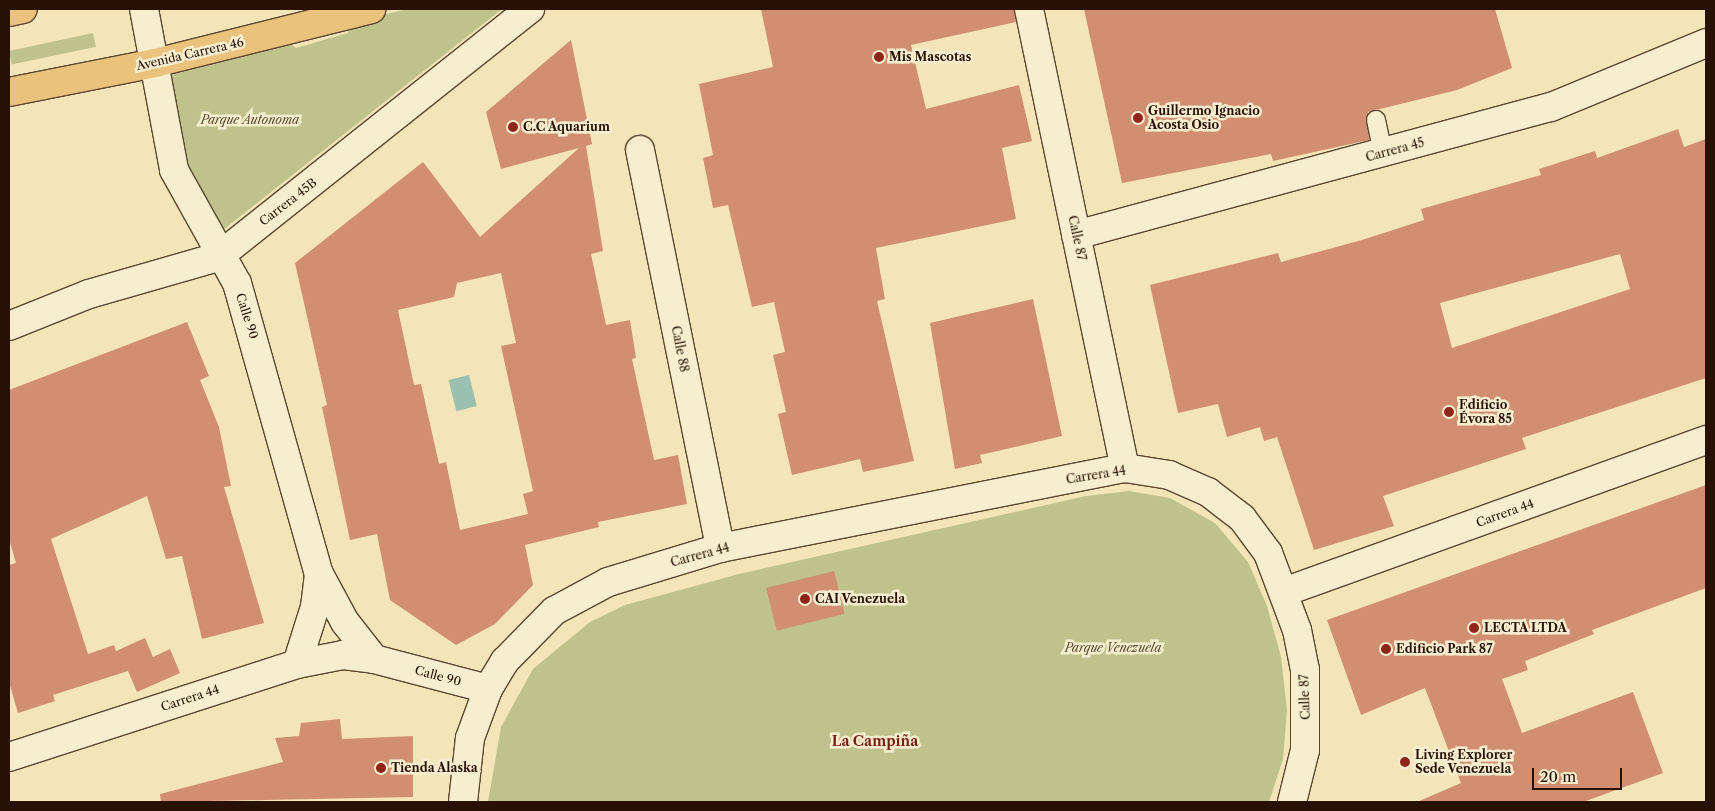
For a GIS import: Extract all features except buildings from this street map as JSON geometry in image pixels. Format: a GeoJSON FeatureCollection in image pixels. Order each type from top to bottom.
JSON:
{"type":"FeatureCollection","features":[{"type":"Feature","properties":{"kind":"main road"},"geometry":{"type":"LineString","coordinates":[[9,12],[23,9]]}},
{"type":"Feature","properties":{"kind":"main road","name":"Avenida Carrera 46"},"geometry":{"type":"LineString","coordinates":[[9,92],[155,63],[371,9]]}},
{"type":"Feature","properties":{"kind":"street","name":"Calle 90"},"geometry":{"type":"LineString","coordinates":[[144,9],[174,170],[218,257],[236,283],[250,325],[318,574],[345,622],[374,659],[488,688]]}},
{"type":"Feature","properties":{"kind":"street","name":"Carrera 45B"},"geometry":{"type":"LineString","coordinates":[[9,326],[89,294],[218,257],[530,9]]}},
{"type":"Feature","properties":{"kind":"street","name":"Calle 87"},"geometry":{"type":"LineString","coordinates":[[1029,9],[1125,468]]}},
{"type":"Feature","properties":{"kind":"street","name":"Carrera 45"},"geometry":{"type":"LineString","coordinates":[[1076,236],[1551,107],[1706,43]]}},
{"type":"Feature","properties":{"kind":"street","name":"Calle 88"},"geometry":{"type":"LineString","coordinates":[[640,150],[720,548]]}},
{"type":"Feature","properties":{"kind":"street","name":"Carrera 44"},"geometry":{"type":"LineString","coordinates":[[488,688],[505,661],[554,611],[608,582],[720,548],[1125,468],[1169,475],[1208,492],[1242,518],[1258,539],[1284,592],[1706,440]]}},
{"type":"Feature","properties":{"kind":"street","name":"Calle 90"},"geometry":{"type":"LineString","coordinates":[[297,664],[315,606],[318,574]]}},
{"type":"Feature","properties":{"kind":"street","name":"Calle 87"},"geometry":{"type":"LineString","coordinates":[[1284,592],[1305,670],[1307,710],[1305,750],[1292,802]]}},
{"type":"Feature","properties":{"kind":"street","name":"Carrera 44"},"geometry":{"type":"LineString","coordinates":[[9,757],[297,664],[343,655],[374,659]]}},
{"type":"Feature","properties":{"kind":"street"},"geometry":{"type":"LineString","coordinates":[[463,802],[470,738],[488,688]]}},
{"type":"Feature","properties":{"kind":"lane"},"geometry":{"type":"LineString","coordinates":[[1376,120],[1383,153]]}},
{"type":"Feature","properties":{"kind":"green space","name":"Parque Autonoma"},"geometry":{"type":"Polygon","coordinates":[[[408,9],[502,9],[223,230],[189,166],[165,69],[285,40],[296,48],[348,33],[353,22],[408,9]]]}},
{"type":"Feature","properties":{"kind":"green space"},"geometry":{"type":"Polygon","coordinates":[[[93,33],[96,47],[12,65],[9,51],[93,33]]]}},
{"type":"Feature","properties":{"kind":"green space","name":"Parque Venezuela"},"geometry":{"type":"Polygon","coordinates":[[[1129,491],[1170,498],[1215,523],[1248,562],[1267,606],[1281,657],[1287,710],[1283,759],[1269,802],[488,802],[501,727],[533,669],[590,622],[625,605],[739,574],[1086,496],[1129,491]]]}},
{"type":"Feature","properties":{"kind":"shaded area"},"geometry":{"type":"Polygon","coordinates":[[[469,375],[477,406],[456,411],[449,380],[469,375]]]}},
{"type":"Feature","properties":{"kind":"place","name":"Mis Mascotas"},"geometry":{"type":"Point","coordinates":[879,57]}},
{"type":"Feature","properties":{"kind":"place","name":"Guillermo Ignacio Acosta Osio"},"geometry":{"type":"Point","coordinates":[1138,118]}},
{"type":"Feature","properties":{"kind":"place","name":"C.C Aquarium"},"geometry":{"type":"Point","coordinates":[513,127]}},
{"type":"Feature","properties":{"kind":"place","name":"Edificio Évora 85"},"geometry":{"type":"Point","coordinates":[1449,412]}},
{"type":"Feature","properties":{"kind":"place","name":"CAI Venezuela"},"geometry":{"type":"Point","coordinates":[805,599]}},
{"type":"Feature","properties":{"kind":"place","name":"LECTA LTDA"},"geometry":{"type":"Point","coordinates":[1474,628]}},
{"type":"Feature","properties":{"kind":"place","name":"Edificio Park 87"},"geometry":{"type":"Point","coordinates":[1386,649]}},
{"type":"Feature","properties":{"kind":"place","name":"Living Explorer Sede Venezuela"},"geometry":{"type":"Point","coordinates":[1405,762]}},
{"type":"Feature","properties":{"kind":"place","name":"Tienda Alaska"},"geometry":{"type":"Point","coordinates":[381,768]}},
{"type":"Feature","properties":{"kind":"district","name":"La Campiña"},"geometry":{"type":"Point","coordinates":[875,741]}}]}
